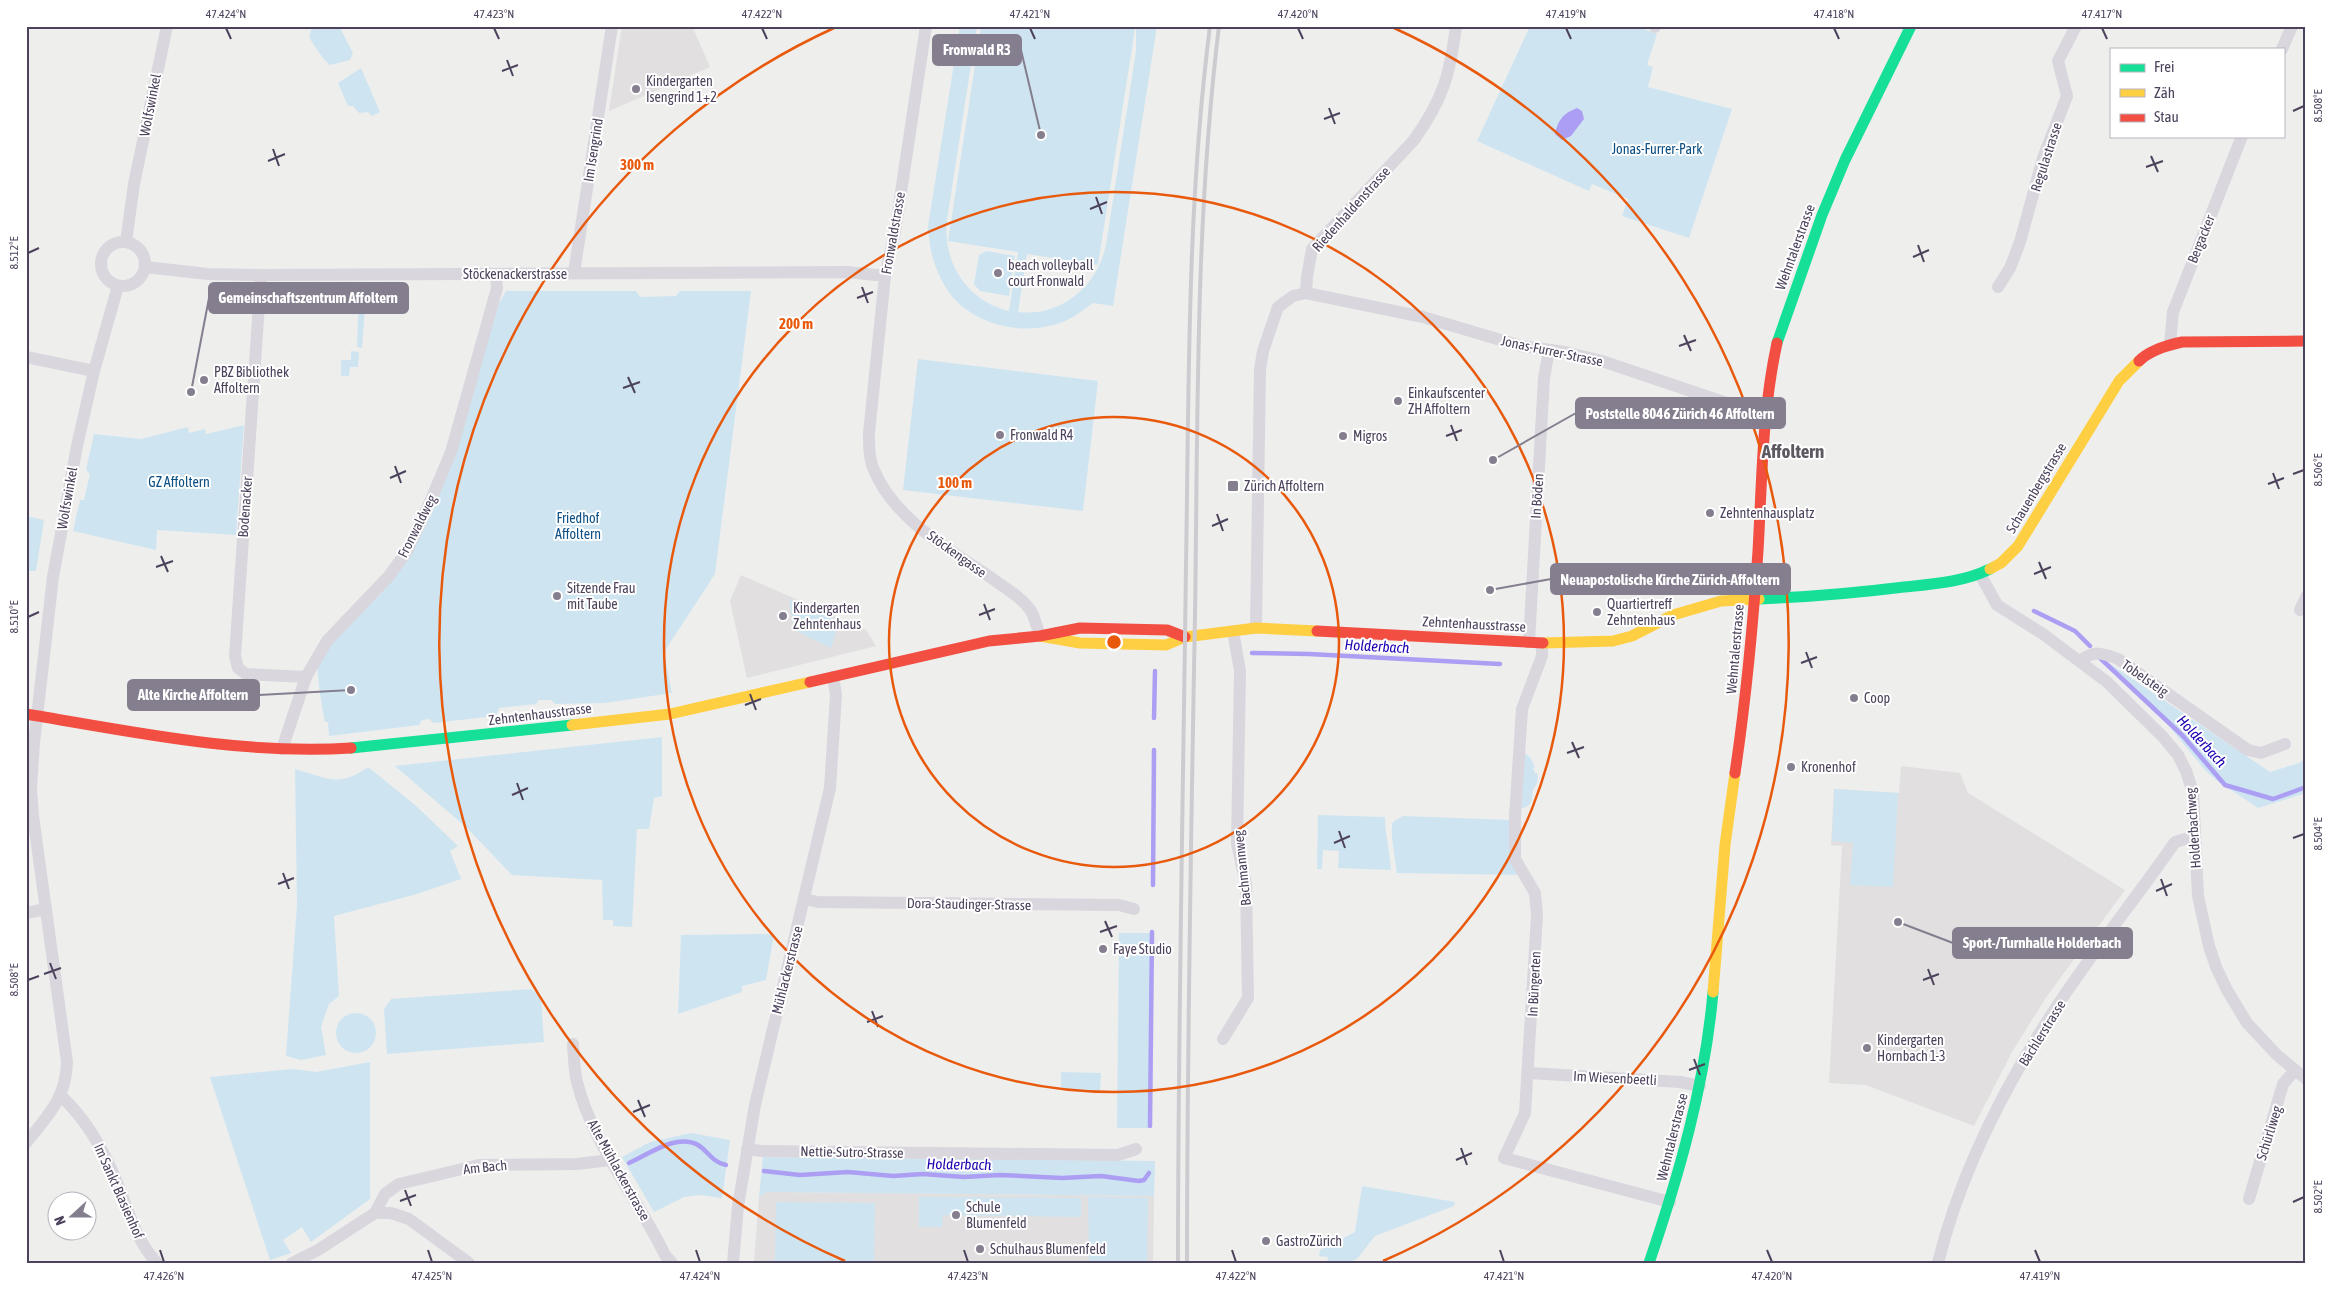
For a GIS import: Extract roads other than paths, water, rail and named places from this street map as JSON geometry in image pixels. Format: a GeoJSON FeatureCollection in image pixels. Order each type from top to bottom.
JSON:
{"type":"FeatureCollection","features":[{"type":"Feature","properties":{"kind":"street","name":"Wolfswinkel"},"geometry":{"type":"LineString","coordinates":[[126,242],[134,184],[167,26]]}},
{"type":"Feature","properties":{"kind":"street","name":"Im Isengrind"},"geometry":{"type":"LineString","coordinates":[[574,273],[612,26]]}},
{"type":"Feature","properties":{"kind":"street","name":"Fronwaldstrasse"},"geometry":{"type":"LineString","coordinates":[[874,470],[869,451],[868,433],[885,276],[894,232],[926,26]]}},
{"type":"Feature","properties":{"kind":"street","name":"Riedenhaldenstrasse"},"geometry":{"type":"LineString","coordinates":[[1306,293],[1312,248],[1414,140],[1431,115],[1449,73],[1456,26]]}},
{"type":"Feature","properties":{"kind":"street","name":"Wehntalerstrasse"},"geometry":{"type":"LineString","coordinates":[[1649,1263],[1670,1202],[1693,1122],[1709,1039],[1725,845],[1743,720],[1754,599],[1765,416],[1778,340],[1803,264],[1845,160],[1911,26]]}},
{"type":"Feature","properties":{"kind":"street","name":"Regulastrasse"},"geometry":{"type":"LineString","coordinates":[[1998,287],[2010,268],[2020,242],[2043,158],[2067,96],[2058,61],[2076,26]]}},
{"type":"Feature","properties":{"kind":"street"},"geometry":{"type":"LineString","coordinates":[[2282,48],[2292,26]]}},
{"type":"Feature","properties":{"kind":"street","name":"Bergacker"},"geometry":{"type":"LineString","coordinates":[[2170,344],[2173,312],[2241,138]]}},
{"type":"Feature","properties":{"kind":"street"},"geometry":{"type":"LineString","coordinates":[[120,242],[126,242],[132,244],[142,254],[144,267],[143,274],[132,284],[118,286],[108,280],[101,264],[104,252],[120,242]]}},
{"type":"Feature","properties":{"kind":"street","name":"Stöckenackerstrasse"},"geometry":{"type":"LineString","coordinates":[[144,267],[208,274],[261,275],[847,272],[885,276]]}},
{"type":"Feature","properties":{"kind":"street","name":"Fronwaldweg"},"geometry":{"type":"LineString","coordinates":[[282,750],[306,677],[327,641],[378,588],[407,551],[430,502],[451,452],[497,288],[496,274]]}},
{"type":"Feature","properties":{"kind":"street","name":"Bodenacker"},"geometry":{"type":"LineString","coordinates":[[261,275],[235,656],[238,668],[246,674],[306,677]]}},
{"type":"Feature","properties":{"kind":"street","name":"Wolfswinkel"},"geometry":{"type":"LineString","coordinates":[[61,1096],[67,1079],[67,1062],[31,789],[32,715],[69,485],[94,371],[118,286]]}},
{"type":"Feature","properties":{"kind":"street"},"geometry":{"type":"LineString","coordinates":[[1256,628],[1259,388],[1263,351],[1278,307],[1293,296],[1306,293]]}},
{"type":"Feature","properties":{"kind":"street","name":"Jonas-Furrer-Strasse"},"geometry":{"type":"LineString","coordinates":[[1306,293],[1424,317],[1521,346],[1549,350],[1602,362],[1765,416]]}},
{"type":"Feature","properties":{"kind":"street","name":"Schauenbergstrasse"},"geometry":{"type":"LineString","coordinates":[[1754,599],[1864,592],[1947,582],[1980,574],[2001,564],[2018,546],[2119,381],[2143,357],[2170,344],[2200,341],[2306,341]]}},
{"type":"Feature","properties":{"kind":"street","name":"In Böden"},"geometry":{"type":"LineString","coordinates":[[1535,643],[1544,378],[1549,350]]}},
{"type":"Feature","properties":{"kind":"street"},"geometry":{"type":"LineString","coordinates":[[26,357],[94,371]]}},
{"type":"Feature","properties":{"kind":"street","name":"Stöckengasse"},"geometry":{"type":"LineString","coordinates":[[874,470],[887,494],[905,513],[928,533],[1015,595],[1028,607],[1040,636]]}},
{"type":"Feature","properties":{"kind":"street","name":"Holderbachweg"},"geometry":{"type":"LineString","coordinates":[[1980,574],[1997,605],[2043,634],[2107,682],[2163,737],[2178,755],[2193,792],[2198,896],[2209,946],[2216,967],[2227,990],[2248,1023],[2272,1050],[2306,1079]]}},
{"type":"Feature","properties":{"kind":"street"},"geometry":{"type":"LineString","coordinates":[[2300,610],[2306,597]]}},
{"type":"Feature","properties":{"kind":"street","name":"Zehntenhausstrasse"},"geometry":{"type":"LineString","coordinates":[[32,715],[182,740],[282,750],[373,747],[670,714],[988,641],[1040,636],[1080,628],[1166,630],[1185,637],[1256,628],[1535,643],[1593,643],[1613,641],[1632,636],[1673,615],[1694,608],[1721,601],[1754,599]]}},
{"type":"Feature","properties":{"kind":"street","name":"Bachmannweg"},"geometry":{"type":"LineString","coordinates":[[1223,1038],[1248,998],[1246,884],[1237,844],[1240,671],[1233,631]]}},
{"type":"Feature","properties":{"kind":"street","name":"In Büngerten"},"geometry":{"type":"LineString","coordinates":[[1535,643],[1542,656],[1522,709],[1514,859],[1535,893],[1537,915],[1529,1073],[1525,1113],[1504,1158],[1670,1202]]}},
{"type":"Feature","properties":{"kind":"street","name":"Tobelsteig"},"geometry":{"type":"LineString","coordinates":[[2080,661],[2093,652],[2101,652],[2118,659],[2248,750],[2261,753],[2285,744]]}},
{"type":"Feature","properties":{"kind":"street","name":"Mühlackerstrasse"},"geometry":{"type":"LineString","coordinates":[[733,1263],[738,1206],[755,1105],[830,788],[836,696],[833,677]]}},
{"type":"Feature","properties":{"kind":"street","name":"Bächlerstrasse"},"geometry":{"type":"LineString","coordinates":[[1938,1263],[1953,1216],[1989,1126],[2027,1054],[2058,1004],[2175,842],[2195,836]]}},
{"type":"Feature","properties":{"kind":"street","name":"Dora-Staudinger-Strasse"},"geometry":{"type":"LineString","coordinates":[[804,899],[818,902],[1120,905],[1134,909]]}},
{"type":"Feature","properties":{"kind":"street"},"geometry":{"type":"LineString","coordinates":[[26,913],[46,909]]}},
{"type":"Feature","properties":{"kind":"street","name":"Alte Mühlackerstrasse"},"geometry":{"type":"LineString","coordinates":[[572,1044],[577,1081],[585,1106],[610,1160],[665,1255],[672,1263]]}},
{"type":"Feature","properties":{"kind":"street","name":"Schürliweg"},"geometry":{"type":"LineString","coordinates":[[2249,1199],[2283,1084],[2295,1070]]}},
{"type":"Feature","properties":{"kind":"street","name":"Im Wiesenbeetli"},"geometry":{"type":"LineString","coordinates":[[1529,1073],[1680,1082],[1700,1086]]}},
{"type":"Feature","properties":{"kind":"street"},"geometry":{"type":"LineString","coordinates":[[26,1143],[61,1096]]}},
{"type":"Feature","properties":{"kind":"street","name":"Im Sankt Blasienhof"},"geometry":{"type":"LineString","coordinates":[[61,1096],[73,1107],[95,1138],[116,1180],[132,1224],[148,1253],[157,1263]]}},
{"type":"Feature","properties":{"kind":"street","name":"Nettie-Sutro-Strasse"},"geometry":{"type":"LineString","coordinates":[[747,1149],[761,1151],[1118,1155],[1136,1149]]}},
{"type":"Feature","properties":{"kind":"street","name":"Am Bach"},"geometry":{"type":"LineString","coordinates":[[375,1213],[384,1194],[399,1184],[479,1165],[577,1164],[610,1160]]}},
{"type":"Feature","properties":{"kind":"street"},"geometry":{"type":"LineString","coordinates":[[292,1263],[318,1250],[375,1213],[391,1213],[409,1219],[469,1263]]}},
{"type":"Feature","properties":{"kind":"waterway","name":"Holderbach"},"geometry":{"type":"LineString","coordinates":[[2034,611],[2075,631],[2090,646]]}},
{"type":"Feature","properties":{"kind":"waterway","name":"Holderbach"},"geometry":{"type":"LineString","coordinates":[[1252,653],[1309,654],[1500,664]]}},
{"type":"Feature","properties":{"kind":"waterway","name":"Holderbach"},"geometry":{"type":"LineString","coordinates":[[2100,658],[2183,736],[2225,785],[2273,799],[2306,787]]}},
{"type":"Feature","properties":{"kind":"waterway","name":"Holderbach"},"geometry":{"type":"LineString","coordinates":[[1154,718],[1155,671]]}},
{"type":"Feature","properties":{"kind":"waterway","name":"Holderbach"},"geometry":{"type":"LineString","coordinates":[[1153,885],[1154,750]]}},
{"type":"Feature","properties":{"kind":"waterway","name":"Holderbach"},"geometry":{"type":"LineString","coordinates":[[1150,1126],[1152,932]]}},
{"type":"Feature","properties":{"kind":"waterway","name":"Holderbach"},"geometry":{"type":"LineString","coordinates":[[629,1163],[662,1146],[672,1143],[689,1142],[698,1145],[714,1159],[726,1165]]}},
{"type":"Feature","properties":{"kind":"waterway","name":"Holderbach"},"geometry":{"type":"LineString","coordinates":[[764,1171],[800,1175],[848,1172],[893,1176],[923,1174],[964,1177],[1000,1175],[1062,1178],[1101,1176],[1139,1181],[1144,1180],[1149,1173]]}},
{"type":"Feature","properties":{"kind":"railway"},"geometry":{"type":"LineString","coordinates":[[1178,1263],[1190,296],[1202,93],[1210,26]]}},
{"type":"Feature","properties":{"kind":"railway"},"geometry":{"type":"LineString","coordinates":[[1187,1263],[1199,321],[1206,173],[1219,26]]}},
{"type":"Feature","properties":{"kind":"place","name":"Kindergarten Isengrind 1+2"},"geometry":{"type":"Point","coordinates":[636,89]}},
{"type":"Feature","properties":{"kind":"place","name":"Fronwald R3"},"geometry":{"type":"Point","coordinates":[1041,135]}},
{"type":"Feature","properties":{"kind":"place","name":"beach volleyball court Fronwald"},"geometry":{"type":"Point","coordinates":[998,273]}},
{"type":"Feature","properties":{"kind":"place","name":"PBZ Bibliothek Affoltern"},"geometry":{"type":"Point","coordinates":[204,380]}},
{"type":"Feature","properties":{"kind":"place","name":"Gemeinschaftszentrum Affoltern"},"geometry":{"type":"Point","coordinates":[191,392]}},
{"type":"Feature","properties":{"kind":"place","name":"Einkaufscenter ZH Affoltern"},"geometry":{"type":"Point","coordinates":[1398,401]}},
{"type":"Feature","properties":{"kind":"place","name":"Fronwald R4"},"geometry":{"type":"Point","coordinates":[1000,435]}},
{"type":"Feature","properties":{"kind":"place","name":"Migros"},"geometry":{"type":"Point","coordinates":[1343,436]}},
{"type":"Feature","properties":{"kind":"place","name":"Poststelle 8046 Zürich 46 Affoltern"},"geometry":{"type":"Point","coordinates":[1493,460]}},
{"type":"Feature","properties":{"kind":"place","name":"Zürich Affoltern"},"geometry":{"type":"Point","coordinates":[1233,486]}},
{"type":"Feature","properties":{"kind":"place","name":"Zehntenhausplatz"},"geometry":{"type":"Point","coordinates":[1710,513]}},
{"type":"Feature","properties":{"kind":"place","name":"Neuapostolische Kirche Zürich-Affoltern"},"geometry":{"type":"Point","coordinates":[1490,590]}},
{"type":"Feature","properties":{"kind":"place","name":"Sitzende Frau mit Taube"},"geometry":{"type":"Point","coordinates":[557,596]}},
{"type":"Feature","properties":{"kind":"place","name":"Quartiertreff Zehntenhaus"},"geometry":{"type":"Point","coordinates":[1597,612]}},
{"type":"Feature","properties":{"kind":"place","name":"Kindergarten Zehntenhaus"},"geometry":{"type":"Point","coordinates":[783,616]}},
{"type":"Feature","properties":{"kind":"place","name":"Alte Kirche Affoltern"},"geometry":{"type":"Point","coordinates":[351,690]}},
{"type":"Feature","properties":{"kind":"place","name":"Coop"},"geometry":{"type":"Point","coordinates":[1854,698]}},
{"type":"Feature","properties":{"kind":"place","name":"Kronenhof"},"geometry":{"type":"Point","coordinates":[1791,767]}},
{"type":"Feature","properties":{"kind":"place","name":"Sport-/Turnhalle Holderbach"},"geometry":{"type":"Point","coordinates":[1898,922]}},
{"type":"Feature","properties":{"kind":"place","name":"Faye Studio"},"geometry":{"type":"Point","coordinates":[1103,949]}},
{"type":"Feature","properties":{"kind":"place","name":"Kindergarten Hornbach 1-3"},"geometry":{"type":"Point","coordinates":[1867,1048]}},
{"type":"Feature","properties":{"kind":"place","name":"Schule Blumenfeld"},"geometry":{"type":"Point","coordinates":[956,1215]}},
{"type":"Feature","properties":{"kind":"place","name":"GastroZürich"},"geometry":{"type":"Point","coordinates":[1266,1241]}},
{"type":"Feature","properties":{"kind":"place","name":"Schulhaus Blumenfeld"},"geometry":{"type":"Point","coordinates":[980,1249]}},
{"type":"Feature","properties":{"kind":"district","name":"Affoltern"},"geometry":{"type":"Point","coordinates":[1793,451]}},
{"type":"Feature","properties":{"kind":"park label","name":"Jonas-Furrer-Park"},"geometry":{"type":"Point","coordinates":[1657,149]}},
{"type":"Feature","properties":{"kind":"park label","name":"GZ Affoltern"},"geometry":{"type":"Point","coordinates":[179,482]}},
{"type":"Feature","properties":{"kind":"park label","name":"Friedhof Affoltern"},"geometry":{"type":"Point","coordinates":[578,526]}}]}
